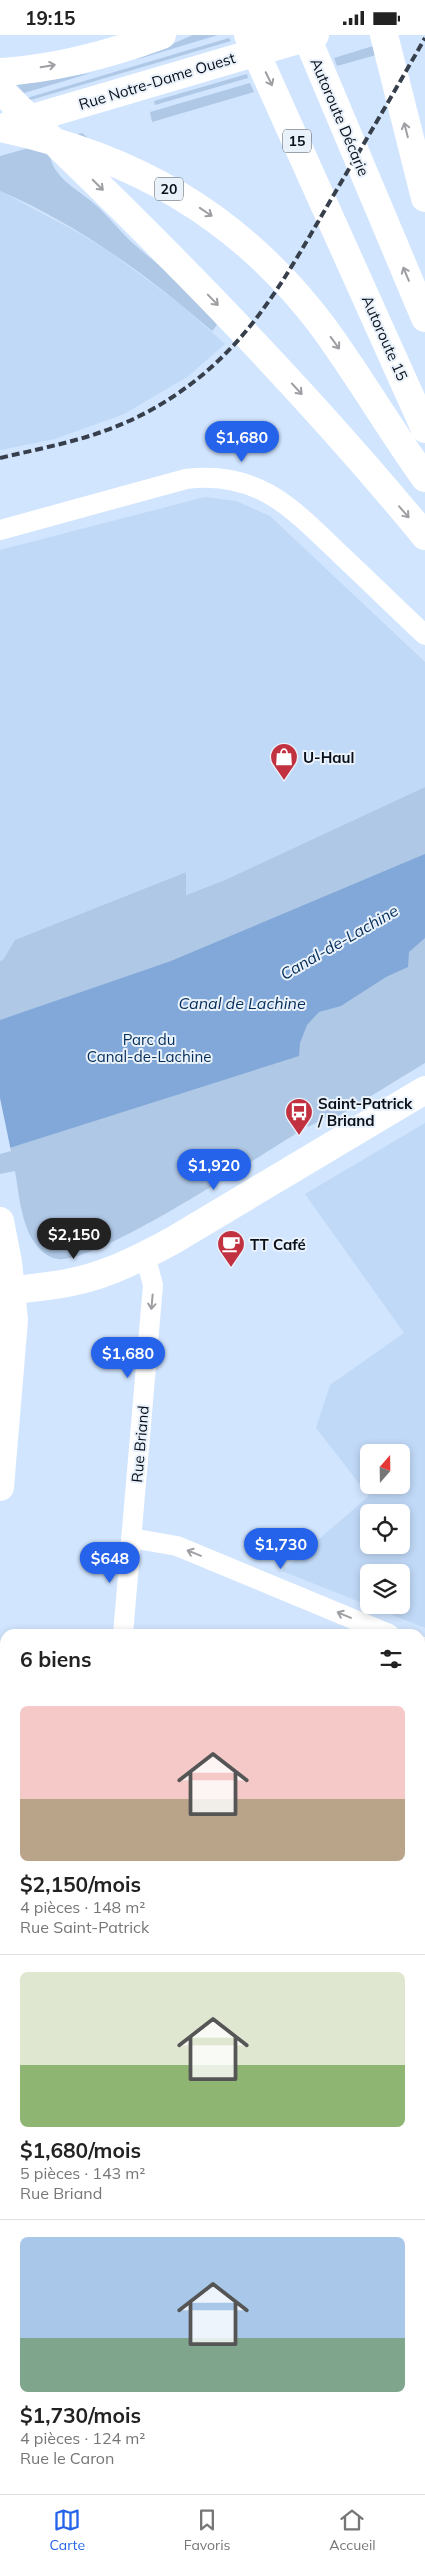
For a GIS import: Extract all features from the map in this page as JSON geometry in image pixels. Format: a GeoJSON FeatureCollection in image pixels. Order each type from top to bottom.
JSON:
{"type":"FeatureCollection","features":[{"type":"Feature","properties":{"kind":"main road"},"geometry":{"type":"LineString","coordinates":[[0,72],[22,71],[77,61],[162,35]]}},
{"type":"Feature","properties":{"kind":"main road","name":"Autoroute 15"},"geometry":{"type":"LineString","coordinates":[[248,35],[425,429]]}},
{"type":"Feature","properties":{"kind":"main road","name":"Autoroute Décarie"},"geometry":{"type":"LineString","coordinates":[[306,35],[425,318]]}},
{"type":"Feature","properties":{"kind":"main road","name":"Rue Notre-Dame Ouest"},"geometry":{"type":"LineString","coordinates":[[0,128],[314,35]]}},
{"type":"Feature","properties":{"kind":"main road"},"geometry":{"type":"LineString","coordinates":[[384,35],[422,188]]}},
{"type":"Feature","properties":{"kind":"main road"},"geometry":{"type":"LineString","coordinates":[[0,90],[178,265],[264,353],[313,406],[425,536]]}},
{"type":"Feature","properties":{"kind":"main road","name":"20"},"geometry":{"type":"LineString","coordinates":[[0,128],[55,141],[104,158],[134,171],[205,211],[242,239],[277,272],[305,305],[347,360],[425,478]]}},
{"type":"Feature","properties":{"kind":"main road"},"geometry":{"type":"LineString","coordinates":[[6,1291],[61,1285],[108,1272],[145,1255],[172,1241],[425,1090]]}},
{"type":"Feature","properties":{"kind":"main road"},"geometry":{"type":"LineString","coordinates":[[0,1221],[6,1291],[13,1334],[0,1487]]}},
{"type":"Feature","properties":{"kind":"street"},"geometry":{"type":"LineString","coordinates":[[0,530],[186,479],[210,477],[236,480],[263,489],[291,507],[425,635]]}},
{"type":"Feature","properties":{"kind":"street","name":"Rue Briand"},"geometry":{"type":"LineString","coordinates":[[123,1629],[153,1285],[145,1255]]}},
{"type":"Feature","properties":{"kind":"street"},"geometry":{"type":"LineString","coordinates":[[132,1538],[177,1546],[377,1629]]}},
{"type":"Feature","properties":{"kind":"shaded area"},"geometry":{"type":"Polygon","coordinates":[[[0,191],[79,233],[111,253],[180,304],[225,344],[187,377],[124,414],[55,439],[0,450],[0,191]]]}},
{"type":"Feature","properties":{"kind":"shaded area"},"geometry":{"type":"Polygon","coordinates":[[[205,497],[236,501],[270,516],[425,662],[425,787],[225,880],[185,895],[185,872],[16,940],[3,961],[0,961],[0,550],[205,497]]]}},
{"type":"Feature","properties":{"kind":"shaded area"},"geometry":{"type":"Polygon","coordinates":[[[425,1123],[425,1628],[390,1614],[410,1614],[410,1564],[360,1564],[360,1602],[282,1571],[369,1496],[367,1494],[410,1494],[410,1444],[360,1444],[360,1484],[316,1428],[330,1385],[404,1333],[305,1194],[425,1123]]]}},
{"type":"Feature","properties":{"kind":"green space"},"geometry":{"type":"Polygon","coordinates":[[[193,35],[218,35],[135,60],[193,35]]]}},
{"type":"Feature","properties":{"kind":"green space"},"geometry":{"type":"Polygon","coordinates":[[[229,38],[231,41],[0,109],[0,106],[229,38]]]}},
{"type":"Feature","properties":{"kind":"green space"},"geometry":{"type":"Polygon","coordinates":[[[373,46],[376,55],[337,66],[334,58],[373,46]]]}},
{"type":"Feature","properties":{"kind":"green space"},"geometry":{"type":"Polygon","coordinates":[[[91,73],[24,93],[16,84],[91,73]]]}},
{"type":"Feature","properties":{"kind":"green space"},"geometry":{"type":"Polygon","coordinates":[[[247,74],[248,78],[155,105],[154,101],[247,74]]]}},
{"type":"Feature","properties":{"kind":"green space"},"geometry":{"type":"Polygon","coordinates":[[[250,83],[254,92],[152,122],[150,112],[250,83]]]}},
{"type":"Feature","properties":{"kind":"green space"},"geometry":{"type":"Polygon","coordinates":[[[82,133],[88,138],[87,141],[49,152],[51,162],[56,170],[61,177],[98,207],[130,241],[190,292],[217,325],[212,331],[138,271],[84,235],[29,204],[0,191],[0,156],[82,133]]]}},
{"type":"Feature","properties":{"kind":"green space","name":"Parc du Canal-de-Lachine"},"geometry":{"type":"Polygon","coordinates":[[[425,787],[425,1063],[335,1118],[332,1114],[308,1127],[306,1123],[297,1128],[298,1131],[294,1135],[172,1210],[134,1231],[99,1248],[71,1258],[53,1258],[43,1252],[35,1243],[24,1220],[15,1171],[0,1174],[0,961],[3,960],[15,940],[186,872],[186,895],[225,880],[425,787]]]}},
{"type":"Feature","properties":{"kind":"water","name":"Canal de Lachine"},"geometry":{"type":"Polygon","coordinates":[[[425,854],[425,938],[409,952],[408,967],[386,977],[341,1006],[319,1012],[307,1025],[300,1043],[299,1056],[0,1151],[0,1020],[171,961],[425,854]]]}},
{"type":"Feature","properties":{"kind":"pier"},"geometry":{"type":"Polygon","coordinates":[[[0,1098],[11,1151],[0,1154],[0,1098]]]}},
{"type":"Feature","properties":{"kind":"railway"},"geometry":{"type":"LineString","coordinates":[[0,458],[77,440],[132,420],[184,389],[213,366],[237,341],[279,286],[425,38]]}},
{"type":"Feature","properties":{"kind":"place","name":"U-Haul"},"geometry":{"type":"Point","coordinates":[284,781]}},
{"type":"Feature","properties":{"kind":"place","name":"Saint-Patrick / Briand"},"geometry":{"type":"Point","coordinates":[299,1136]}},
{"type":"Feature","properties":{"kind":"place","name":"TT Café"},"geometry":{"type":"Point","coordinates":[231,1268]}},
{"type":"Feature","properties":{"kind":"water label","name":"Canal-de-Lachine"},"geometry":{"type":"Point","coordinates":[339,942]}}]}
